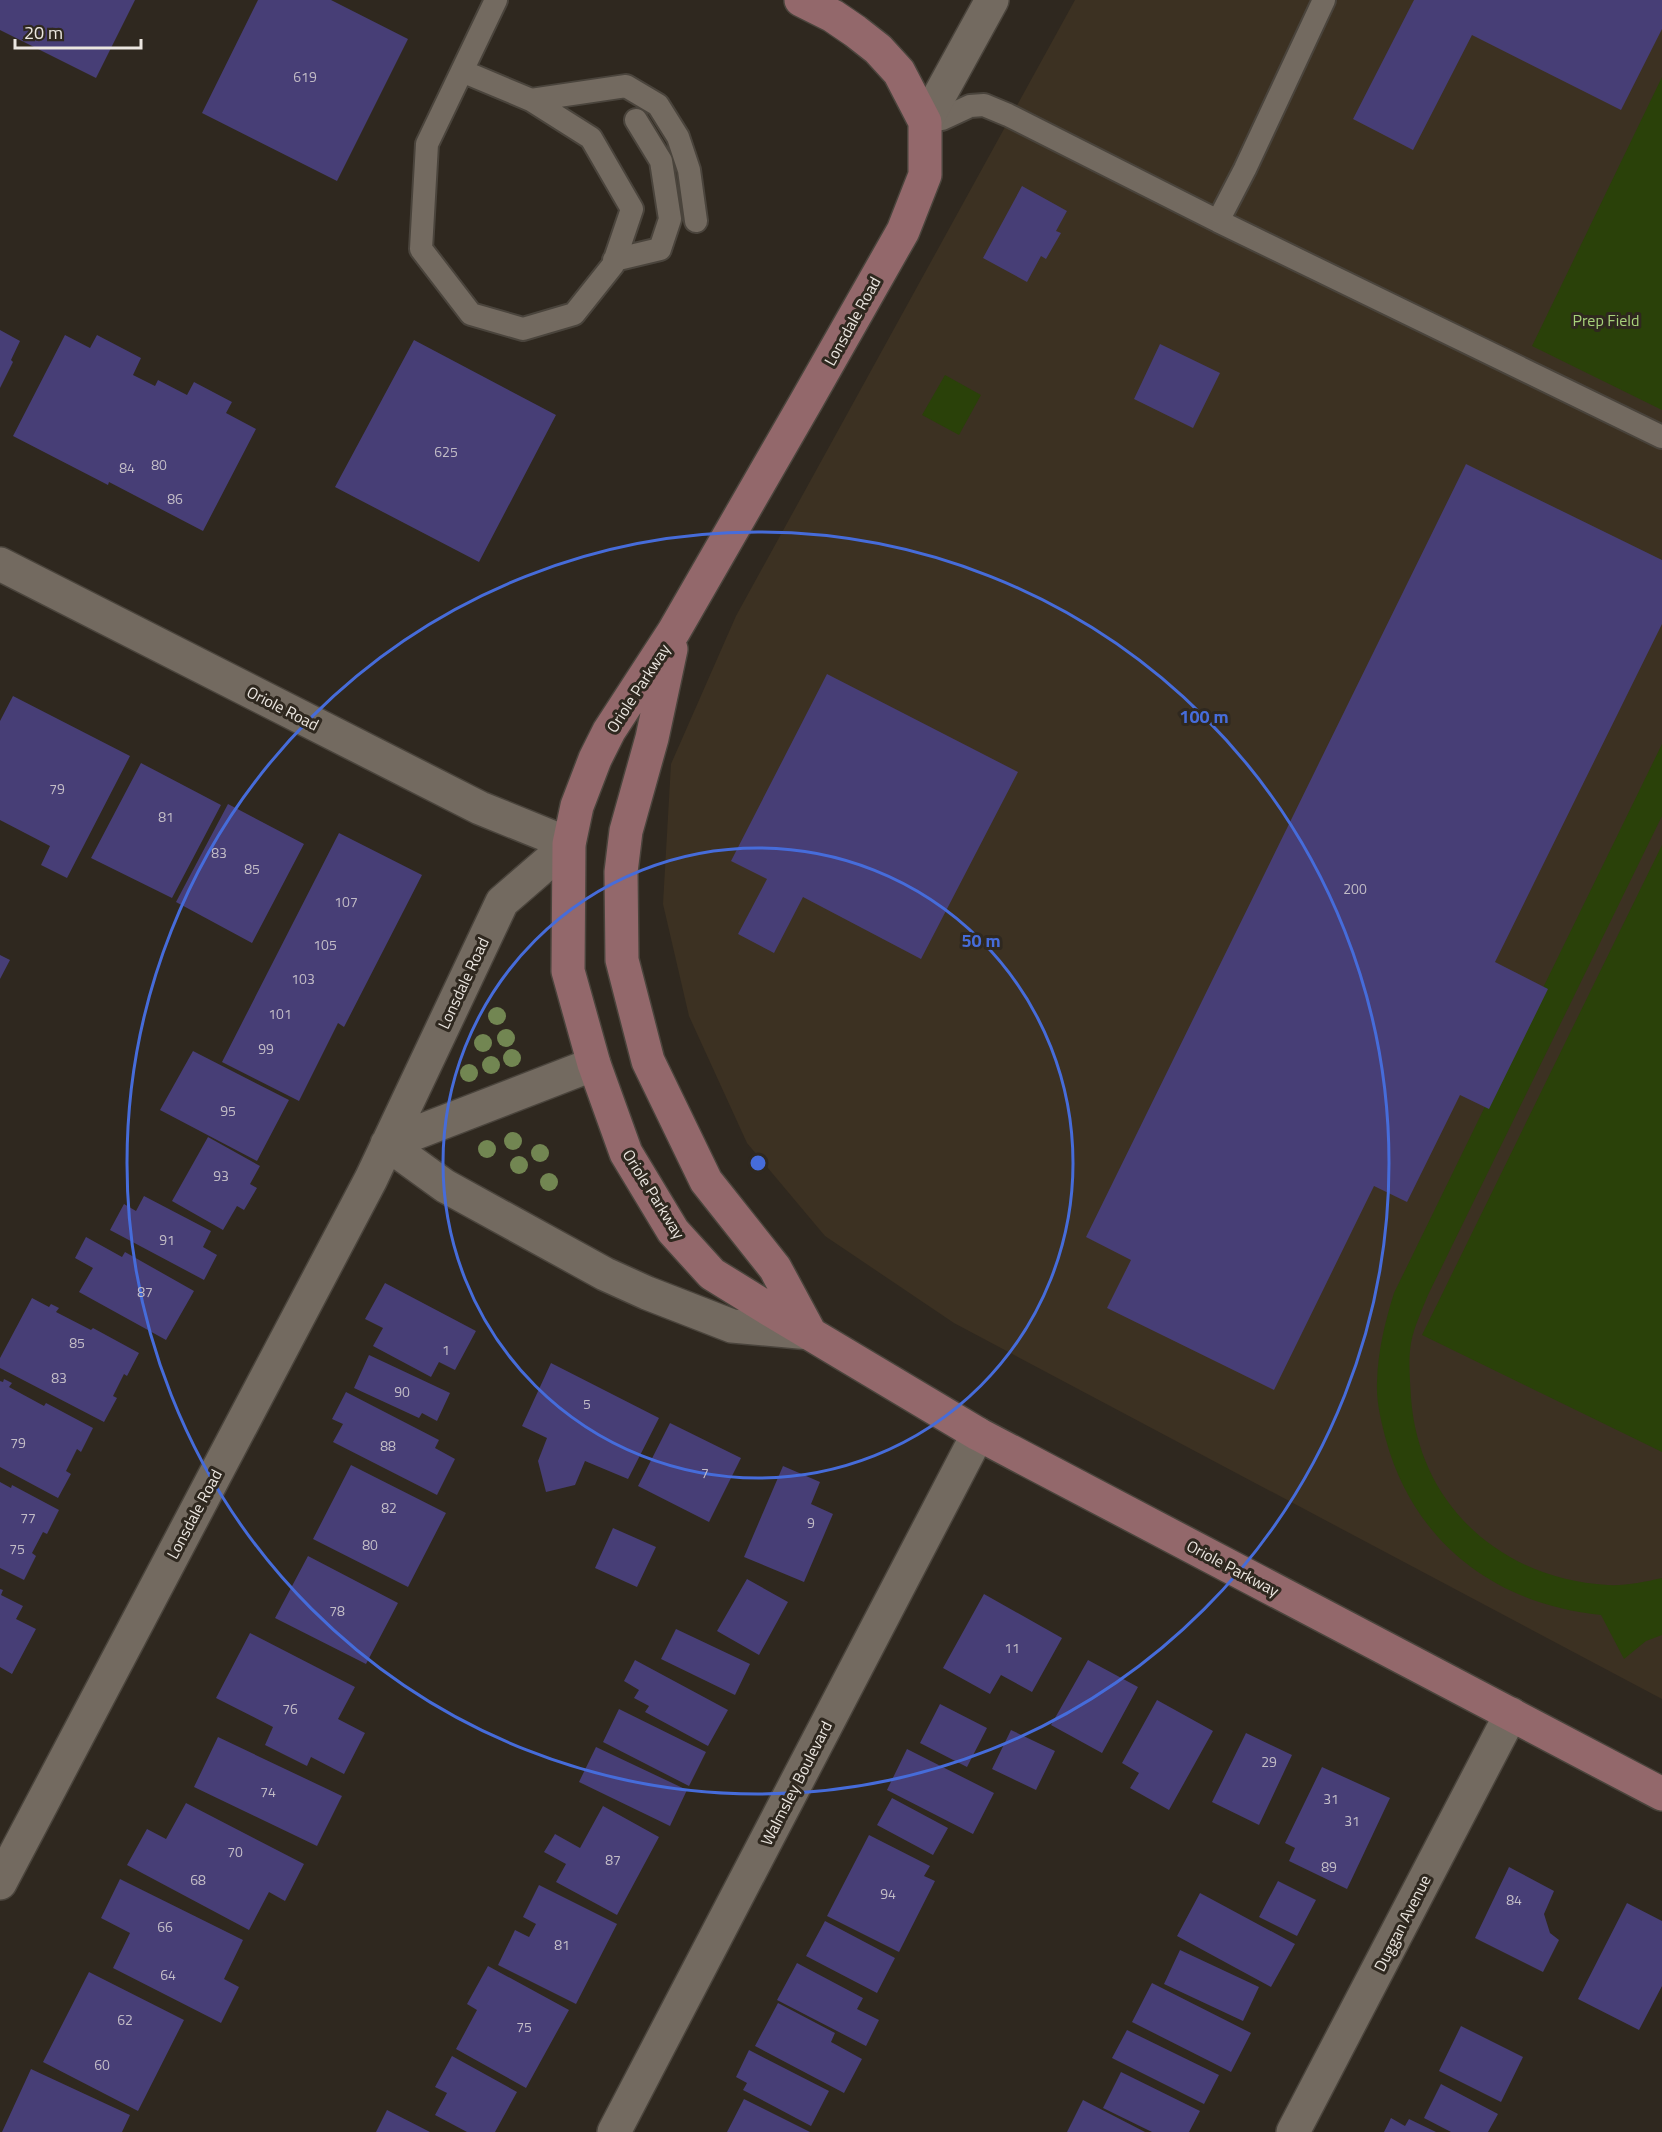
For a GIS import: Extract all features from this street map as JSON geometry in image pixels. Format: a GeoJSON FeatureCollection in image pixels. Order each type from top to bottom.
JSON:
{"type":"FeatureCollection","features":[{"type":"Feature","properties":{"kind":"main road"},"geometry":{"type":"LineString","coordinates":[[801,0],[833,16],[878,49],[899,72],[925,122]]}},
{"type":"Feature","properties":{"kind":"main road","name":"Lonsdale Road"},"geometry":{"type":"LineString","coordinates":[[674,631],[903,231],[916,203],[925,175],[925,122]]}},
{"type":"Feature","properties":{"kind":"main road","name":"Oriole Parkway"},"geometry":{"type":"LineString","coordinates":[[674,631],[609,731],[577,806],[569,844],[568,971],[594,1064],[627,1153],[673,1232],[712,1274],[978,1434],[1662,1794]]}},
{"type":"Feature","properties":{"kind":"main road","name":"Oriole Parkway"},"geometry":{"type":"LineString","coordinates":[[674,631],[652,738],[626,831],[621,872],[622,960],[648,1061],[706,1181],[775,1268],[810,1333]]}},
{"type":"Feature","properties":{"kind":"main road"},"geometry":{"type":"LineString","coordinates":[[569,844],[601,865],[614,898],[622,960]]}},
{"type":"Feature","properties":{"kind":"street","name":"Lonsdale Road"},"geometry":{"type":"LineString","coordinates":[[925,122],[992,0]]}},
{"type":"Feature","properties":{"kind":"street","name":"Oriole Road"},"geometry":{"type":"LineString","coordinates":[[4,575],[480,808],[569,844]]}},
{"type":"Feature","properties":{"kind":"street","name":"Lonsdale Road"},"geometry":{"type":"LineString","coordinates":[[0,1883],[371,1179],[502,902],[569,844]]}},
{"type":"Feature","properties":{"kind":"street"},"geometry":{"type":"LineString","coordinates":[[387,1144],[594,1064]]}},
{"type":"Feature","properties":{"kind":"street","name":"Oriole Parkway"},"geometry":{"type":"LineString","coordinates":[[387,1144],[445,1186],[539,1238],[637,1288],[732,1326],[810,1333]]}},
{"type":"Feature","properties":{"kind":"street","name":"Walmsley Boulevard"},"geometry":{"type":"LineString","coordinates":[[614,2132],[978,1434]]}},
{"type":"Feature","properties":{"kind":"street","name":"Duggan Avenue"},"geometry":{"type":"LineString","coordinates":[[1293,2132],[1511,1713]]}},
{"type":"Feature","properties":{"kind":"lane"},"geometry":{"type":"LineString","coordinates":[[462,71],[531,100],[591,138],[632,209],[613,265],[574,314],[523,329],[471,314],[421,249],[427,144],[495,0]]}},
{"type":"Feature","properties":{"kind":"lane"},"geometry":{"type":"LineString","coordinates":[[1218,221],[1245,169],[1324,0]]}},
{"type":"Feature","properties":{"kind":"lane"},"geometry":{"type":"LineString","coordinates":[[531,100],[626,86],[658,105],[678,136],[689,170],[696,221]]}},
{"type":"Feature","properties":{"kind":"lane"},"geometry":{"type":"LineString","coordinates":[[925,122],[942,119],[970,106],[984,105],[1662,437]]}},
{"type":"Feature","properties":{"kind":"lane"},"geometry":{"type":"LineString","coordinates":[[614,260],[660,249],[670,219],[661,160],[636,120]]}},
{"type":"Feature","properties":{"kind":"shaded area"},"geometry":{"type":"Polygon","coordinates":[[[1075,0],[1662,0],[1662,1699],[954,1323],[825,1236],[747,1143],[689,1016],[663,904],[671,764],[736,616],[1075,0]]]}},
{"type":"Feature","properties":{"kind":"green space","name":"Prep Field"},"geometry":{"type":"Polygon","coordinates":[[[1662,77],[1662,410],[1532,346],[1662,77]]]}},
{"type":"Feature","properties":{"kind":"green space"},"geometry":{"type":"Polygon","coordinates":[[[945,375],[981,395],[959,435],[922,415],[945,375]]]}},
{"type":"Feature","properties":{"kind":"green space"},"geometry":{"type":"Polygon","coordinates":[[[1662,744],[1662,816],[1428,1295],[1414,1331],[1410,1357],[1411,1398],[1417,1437],[1430,1472],[1449,1503],[1472,1529],[1501,1551],[1533,1568],[1569,1580],[1614,1585],[1662,1578],[1662,1635],[1646,1641],[1624,1659],[1601,1615],[1563,1609],[1527,1598],[1495,1582],[1465,1562],[1439,1538],[1417,1509],[1399,1477],[1382,1426],[1377,1382],[1382,1336],[1394,1293],[1662,744]]]}},
{"type":"Feature","properties":{"kind":"green space"},"geometry":{"type":"Polygon","coordinates":[[[1662,845],[1662,1452],[1422,1335],[1662,845]]]}},
{"type":"Feature","properties":{"kind":"building"},"geometry":{"type":"Polygon","coordinates":[[[0,0],[135,0],[96,78],[0,30],[0,0]]]}},
{"type":"Feature","properties":{"kind":"building"},"geometry":{"type":"Polygon","coordinates":[[[258,0],[331,0],[408,39],[337,181],[202,113],[258,0]]]}},
{"type":"Feature","properties":{"kind":"building"},"geometry":{"type":"Polygon","coordinates":[[[1414,0],[1662,0],[1662,29],[1621,110],[1472,35],[1413,150],[1353,119],[1414,0]]]}},
{"type":"Feature","properties":{"kind":"building"},"geometry":{"type":"Polygon","coordinates":[[[1022,186],[1067,211],[1056,231],[1061,233],[1046,259],[1041,256],[1027,282],[983,258],[1022,186]]]}},
{"type":"Feature","properties":{"kind":"building"},"geometry":{"type":"Polygon","coordinates":[[[0,330],[20,341],[0,388],[0,330]]]}},
{"type":"Feature","properties":{"kind":"building"},"geometry":{"type":"Polygon","coordinates":[[[65,335],[90,348],[97,335],[141,358],[133,375],[155,386],[158,380],[187,395],[194,382],[232,402],[226,413],[256,429],[203,531],[13,436],[65,335]]]}},
{"type":"Feature","properties":{"kind":"building"},"geometry":{"type":"Polygon","coordinates":[[[414,340],[556,415],[479,562],[335,487],[414,340]]]}},
{"type":"Feature","properties":{"kind":"building"},"geometry":{"type":"Polygon","coordinates":[[[1160,344],[1220,373],[1193,428],[1134,399],[1160,344]]]}},
{"type":"Feature","properties":{"kind":"building"},"geometry":{"type":"Polygon","coordinates":[[[1466,464],[1662,560],[1662,624],[1495,962],[1548,989],[1489,1109],[1460,1095],[1407,1202],[1374,1186],[1274,1390],[1107,1308],[1131,1260],[1086,1237],[1466,464]]]}},
{"type":"Feature","properties":{"kind":"building"},"geometry":{"type":"Polygon","coordinates":[[[827,674],[1018,772],[921,959],[803,897],[774,953],[738,934],[767,879],[731,861],[827,674]]]}},
{"type":"Feature","properties":{"kind":"building"},"geometry":{"type":"Polygon","coordinates":[[[13,696],[130,756],[67,878],[41,865],[50,846],[0,820],[0,721],[13,696]]]}},
{"type":"Feature","properties":{"kind":"building"},"geometry":{"type":"Polygon","coordinates":[[[141,763],[221,805],[172,898],[91,858],[141,763]]]}},
{"type":"Feature","properties":{"kind":"building"},"geometry":{"type":"Polygon","coordinates":[[[228,804],[304,844],[252,943],[176,902],[228,804]]]}},
{"type":"Feature","properties":{"kind":"building"},"geometry":{"type":"Polygon","coordinates":[[[339,833],[422,875],[344,1027],[338,1023],[299,1101],[222,1062],[339,833]]]}},
{"type":"Feature","properties":{"kind":"building"},"geometry":{"type":"Polygon","coordinates":[[[0,955],[10,960],[0,979],[0,955]]]}},
{"type":"Feature","properties":{"kind":"building"},"geometry":{"type":"Polygon","coordinates":[[[193,1051],[289,1100],[257,1161],[160,1110],[193,1051]]]}},
{"type":"Feature","properties":{"kind":"building"},"geometry":{"type":"Polygon","coordinates":[[[208,1137],[260,1166],[250,1184],[257,1188],[244,1210],[237,1206],[223,1230],[172,1201],[208,1137]]]}},
{"type":"Feature","properties":{"kind":"building"},"geometry":{"type":"Polygon","coordinates":[[[144,1196],[211,1231],[203,1247],[217,1255],[204,1280],[110,1230],[124,1204],[136,1211],[144,1196]]]}},
{"type":"Feature","properties":{"kind":"building"},"geometry":{"type":"Polygon","coordinates":[[[86,1237],[122,1257],[125,1252],[194,1291],[166,1340],[79,1292],[93,1268],[75,1258],[86,1237]]]}},
{"type":"Feature","properties":{"kind":"building"},"geometry":{"type":"Polygon","coordinates":[[[385,1283],[476,1331],[455,1370],[439,1362],[431,1377],[373,1346],[383,1328],[365,1319],[385,1283]]]}},
{"type":"Feature","properties":{"kind":"building"},"geometry":{"type":"Polygon","coordinates":[[[32,1298],[49,1307],[51,1304],[59,1308],[56,1312],[91,1330],[93,1328],[139,1353],[127,1376],[124,1374],[113,1396],[117,1398],[104,1422],[0,1368],[0,1358],[32,1298]]]}},
{"type":"Feature","properties":{"kind":"building"},"geometry":{"type":"Polygon","coordinates":[[[369,1355],[450,1393],[437,1421],[422,1413],[419,1418],[354,1388],[369,1355]]]}},
{"type":"Feature","properties":{"kind":"building"},"geometry":{"type":"Polygon","coordinates":[[[551,1363],[659,1418],[628,1479],[585,1461],[575,1485],[546,1492],[538,1461],[547,1438],[522,1426],[551,1363]]]}},
{"type":"Feature","properties":{"kind":"building"},"geometry":{"type":"Polygon","coordinates":[[[4,1379],[12,1383],[9,1387],[44,1406],[46,1403],[93,1428],[81,1452],[77,1449],[66,1471],[71,1474],[58,1498],[0,1467],[0,1381],[3,1382],[4,1379]]]}},
{"type":"Feature","properties":{"kind":"building"},"geometry":{"type":"Polygon","coordinates":[[[346,1392],[439,1440],[435,1448],[455,1459],[437,1495],[333,1442],[343,1424],[332,1419],[346,1392]]]}},
{"type":"Feature","properties":{"kind":"building"},"geometry":{"type":"Polygon","coordinates":[[[670,1423],[741,1458],[709,1522],[638,1486],[670,1423]]]}},
{"type":"Feature","properties":{"kind":"building"},"geometry":{"type":"Polygon","coordinates":[[[351,1465],[446,1513],[408,1587],[313,1539],[351,1465]]]}},
{"type":"Feature","properties":{"kind":"building"},"geometry":{"type":"Polygon","coordinates":[[[783,1466],[820,1482],[811,1504],[833,1514],[804,1582],[744,1557],[783,1466]]]}},
{"type":"Feature","properties":{"kind":"building"},"geometry":{"type":"Polygon","coordinates":[[[0,1482],[11,1488],[12,1485],[59,1510],[47,1534],[43,1532],[32,1553],[36,1556],[24,1580],[0,1568],[0,1482]]]}},
{"type":"Feature","properties":{"kind":"building"},"geometry":{"type":"Polygon","coordinates":[[[613,1528],[656,1547],[637,1587],[595,1568],[613,1528]]]}},
{"type":"Feature","properties":{"kind":"building"},"geometry":{"type":"Polygon","coordinates":[[[308,1556],[398,1603],[366,1664],[275,1618],[308,1556]]]}},
{"type":"Feature","properties":{"kind":"building"},"geometry":{"type":"Polygon","coordinates":[[[747,1579],[788,1602],[759,1655],[717,1631],[747,1579]]]}},
{"type":"Feature","properties":{"kind":"building"},"geometry":{"type":"Polygon","coordinates":[[[0,1589],[3,1590],[1,1595],[23,1606],[16,1619],[36,1629],[12,1674],[0,1667],[0,1589]]]}},
{"type":"Feature","properties":{"kind":"building"},"geometry":{"type":"Polygon","coordinates":[[[984,1594],[1062,1638],[1032,1692],[1001,1675],[990,1694],[943,1668],[984,1594]]]}},
{"type":"Feature","properties":{"kind":"building"},"geometry":{"type":"Polygon","coordinates":[[[676,1629],[750,1664],[735,1695],[661,1659],[676,1629]]]}},
{"type":"Feature","properties":{"kind":"building"},"geometry":{"type":"Polygon","coordinates":[[[250,1633],[355,1687],[338,1719],[365,1733],[344,1774],[311,1757],[307,1766],[265,1745],[273,1727],[216,1698],[250,1633]]]}},
{"type":"Feature","properties":{"kind":"building"},"geometry":{"type":"Polygon","coordinates":[[[635,1660],[728,1710],[708,1746],[645,1712],[649,1706],[634,1698],[639,1690],[624,1681],[635,1660]]]}},
{"type":"Feature","properties":{"kind":"building"},"geometry":{"type":"Polygon","coordinates":[[[1088,1660],[1138,1687],[1102,1753],[1051,1725],[1088,1660]]]}},
{"type":"Feature","properties":{"kind":"building"},"geometry":{"type":"Polygon","coordinates":[[[1157,1700],[1213,1731],[1169,1810],[1130,1788],[1139,1773],[1122,1763],[1157,1700]]]}},
{"type":"Feature","properties":{"kind":"building"},"geometry":{"type":"Polygon","coordinates":[[[940,1704],[987,1728],[967,1767],[920,1743],[940,1704]]]}},
{"type":"Feature","properties":{"kind":"building"},"geometry":{"type":"Polygon","coordinates":[[[619,1709],[706,1752],[689,1786],[603,1742],[619,1709]]]}},
{"type":"Feature","properties":{"kind":"building"},"geometry":{"type":"Polygon","coordinates":[[[1011,1730],[1055,1751],[1036,1790],[992,1769],[1011,1730]]]}},
{"type":"Feature","properties":{"kind":"building"},"geometry":{"type":"Polygon","coordinates":[[[1246,1733],[1292,1755],[1259,1825],[1212,1802],[1246,1733]]]}},
{"type":"Feature","properties":{"kind":"building"},"geometry":{"type":"Polygon","coordinates":[[[218,1737],[342,1796],[317,1846],[194,1787],[218,1737]]]}},
{"type":"Feature","properties":{"kind":"building"},"geometry":{"type":"Polygon","coordinates":[[[596,1747],[687,1790],[670,1826],[579,1782],[596,1747]]]}},
{"type":"Feature","properties":{"kind":"building"},"geometry":{"type":"Polygon","coordinates":[[[907,1749],[994,1793],[973,1834],[887,1790],[907,1749]]]}},
{"type":"Feature","properties":{"kind":"building"},"geometry":{"type":"Polygon","coordinates":[[[1322,1767],[1390,1798],[1347,1889],[1289,1861],[1295,1848],[1285,1843],[1322,1767]]]}},
{"type":"Feature","properties":{"kind":"building"},"geometry":{"type":"Polygon","coordinates":[[[892,1798],[948,1828],[933,1855],[877,1825],[892,1798]]]}},
{"type":"Feature","properties":{"kind":"building"},"geometry":{"type":"Polygon","coordinates":[[[186,1803],[304,1864],[285,1901],[269,1892],[249,1930],[127,1865],[147,1829],[166,1839],[186,1803]]]}},
{"type":"Feature","properties":{"kind":"building"},"geometry":{"type":"Polygon","coordinates":[[[603,1806],[659,1837],[617,1915],[556,1882],[566,1864],[544,1852],[555,1834],[580,1848],[603,1806]]]}},
{"type":"Feature","properties":{"kind":"building"},"geometry":{"type":"Polygon","coordinates":[[[869,1835],[930,1866],[924,1876],[935,1881],[899,1952],[827,1916],[869,1835]]]}},
{"type":"Feature","properties":{"kind":"building"},"geometry":{"type":"Polygon","coordinates":[[[1509,1867],[1554,1891],[1544,1914],[1550,1933],[1559,1940],[1543,1972],[1475,1938],[1509,1867]]]}},
{"type":"Feature","properties":{"kind":"building"},"geometry":{"type":"Polygon","coordinates":[[[120,1879],[243,1940],[224,1979],[239,1987],[221,2023],[113,1968],[130,1933],[101,1918],[120,1879]]]}},
{"type":"Feature","properties":{"kind":"building"},"geometry":{"type":"Polygon","coordinates":[[[1278,1881],[1316,1900],[1297,1936],[1259,1917],[1278,1881]]]}},
{"type":"Feature","properties":{"kind":"building"},"geometry":{"type":"Polygon","coordinates":[[[539,1885],[617,1924],[576,2004],[498,1965],[515,1930],[529,1937],[536,1924],[523,1917],[539,1885]]]}},
{"type":"Feature","properties":{"kind":"building"},"geometry":{"type":"Polygon","coordinates":[[[1200,1893],[1295,1944],[1271,1987],[1177,1936],[1200,1893]]]}},
{"type":"Feature","properties":{"kind":"building"},"geometry":{"type":"Polygon","coordinates":[[[1627,1903],[1662,1921],[1662,1986],[1639,2030],[1578,1999],[1627,1903]]]}},
{"type":"Feature","properties":{"kind":"building"},"geometry":{"type":"Polygon","coordinates":[[[825,1921],[895,1958],[877,1993],[806,1956],[825,1921]]]}},
{"type":"Feature","properties":{"kind":"building"},"geometry":{"type":"Polygon","coordinates":[[[1180,1950],[1259,1987],[1243,2021],[1164,1984],[1180,1950]]]}},
{"type":"Feature","properties":{"kind":"building"},"geometry":{"type":"Polygon","coordinates":[[[797,1963],[863,1998],[857,2009],[879,2020],[866,2046],[777,2000],[797,1963]]]}},
{"type":"Feature","properties":{"kind":"building"},"geometry":{"type":"Polygon","coordinates":[[[488,1966],[569,2010],[526,2088],[456,2049],[477,2010],[467,2004],[488,1966]]]}},
{"type":"Feature","properties":{"kind":"building"},"geometry":{"type":"Polygon","coordinates":[[[89,1972],[184,2020],[138,2111],[43,2062],[89,1972]]]}},
{"type":"Feature","properties":{"kind":"building"},"geometry":{"type":"Polygon","coordinates":[[[1152,1983],[1251,2033],[1231,2072],[1132,2022],[1152,1983]]]}},
{"type":"Feature","properties":{"kind":"building"},"geometry":{"type":"Polygon","coordinates":[[[778,2003],[835,2033],[831,2042],[862,2059],[844,2093],[755,2046],[778,2003]]]}},
{"type":"Feature","properties":{"kind":"building"},"geometry":{"type":"Polygon","coordinates":[[[1461,2026],[1523,2057],[1501,2102],[1439,2071],[1461,2026]]]}},
{"type":"Feature","properties":{"kind":"building"},"geometry":{"type":"Polygon","coordinates":[[[1127,2030],[1219,2075],[1204,2104],[1112,2058],[1127,2030]]]}},
{"type":"Feature","properties":{"kind":"building"},"geometry":{"type":"Polygon","coordinates":[[[749,2050],[829,2091],[811,2126],[743,2090],[747,2083],[736,2077],[749,2050]]]}},
{"type":"Feature","properties":{"kind":"building"},"geometry":{"type":"Polygon","coordinates":[[[452,2056],[517,2092],[495,2132],[467,2132],[435,2115],[447,2093],[435,2087],[452,2056]]]}},
{"type":"Feature","properties":{"kind":"building"},"geometry":{"type":"Polygon","coordinates":[[[31,2069],[130,2115],[122,2132],[2,2132],[31,2069]]]}},
{"type":"Feature","properties":{"kind":"building"},"geometry":{"type":"Polygon","coordinates":[[[1121,2072],[1200,2111],[1189,2132],[1152,2132],[1103,2108],[1121,2072]]]}},
{"type":"Feature","properties":{"kind":"building"},"geometry":{"type":"Polygon","coordinates":[[[1441,2084],[1498,2114],[1488,2132],[1451,2132],[1424,2118],[1441,2084]]]}},
{"type":"Feature","properties":{"kind":"building"},"geometry":{"type":"Polygon","coordinates":[[[744,2099],[810,2132],[727,2132],[744,2099]]]}},
{"type":"Feature","properties":{"kind":"building"},"geometry":{"type":"Polygon","coordinates":[[[1083,2100],[1145,2132],[1067,2132],[1083,2100]]]}},
{"type":"Feature","properties":{"kind":"building"},"geometry":{"type":"Polygon","coordinates":[[[387,2110],[430,2132],[376,2132],[387,2110]]]}},
{"type":"Feature","properties":{"kind":"building"},"geometry":{"type":"Polygon","coordinates":[[[1391,2118],[1405,2126],[1409,2119],[1436,2132],[1384,2132],[1391,2118]]]}}]}
